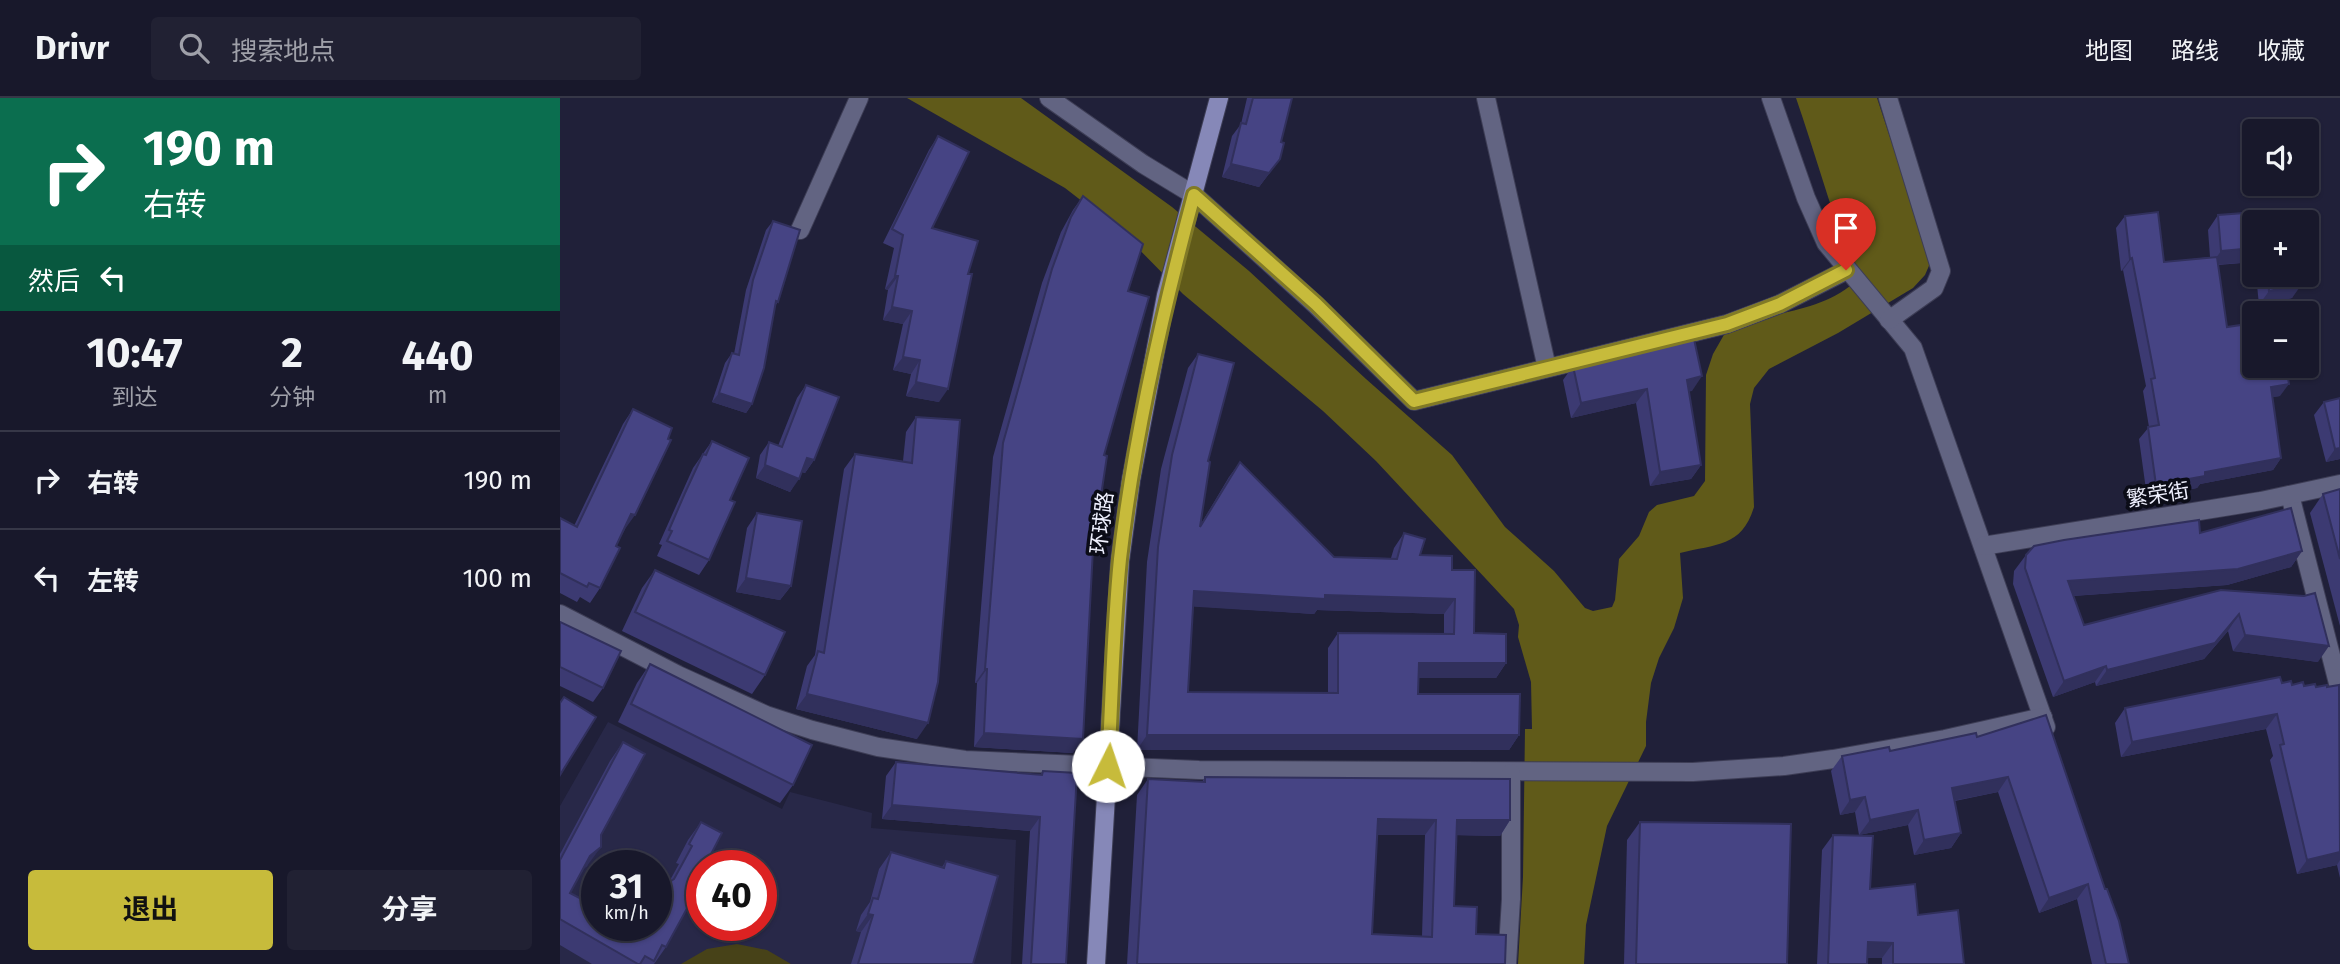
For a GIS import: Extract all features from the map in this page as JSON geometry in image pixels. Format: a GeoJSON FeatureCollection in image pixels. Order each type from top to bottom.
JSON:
{"type":"FeatureCollection","features":[{"type":"Feature","properties":{"kind":"street"},"geometry":{"type":"LineString","coordinates":[[800,230],[859,98]]}},
{"type":"Feature","properties":{"kind":"street"},"geometry":{"type":"LineString","coordinates":[[1049,98],[1193,200],[1316,304],[1414,401],[1727,324],[1849,273]]}},
{"type":"Feature","properties":{"kind":"street","name":"环球路"},"geometry":{"type":"LineString","coordinates":[[1096,964],[1120,561],[1131,480],[1167,295],[1219,98]]}},
{"type":"Feature","properties":{"kind":"street"},"geometry":{"type":"LineString","coordinates":[[1486,98],[1547,369]]}},
{"type":"Feature","properties":{"kind":"street"},"geometry":{"type":"LineString","coordinates":[[1771,98],[1806,198],[1826,243],[1913,348],[2050,739]]}},
{"type":"Feature","properties":{"kind":"street"},"geometry":{"type":"LineString","coordinates":[[1887,317],[1934,288],[1941,271],[1888,98]]}},
{"type":"Feature","properties":{"kind":"street","name":"繁荣街"},"geometry":{"type":"LineString","coordinates":[[1983,546],[2184,514],[2340,484]]}},
{"type":"Feature","properties":{"kind":"street"},"geometry":{"type":"LineString","coordinates":[[2290,495],[2340,691]]}},
{"type":"Feature","properties":{"kind":"street"},"geometry":{"type":"LineString","coordinates":[[560,614],[678,675],[766,715],[878,747],[933,757],[1199,770],[1514,773],[1734,770],[1833,760],[2043,717]]}},
{"type":"Feature","properties":{"kind":"street"},"geometry":{"type":"LineString","coordinates":[[1507,964],[1514,773]]}},
{"type":"Feature","properties":{"kind":"shaded area"},"geometry":{"type":"Polygon","coordinates":[[[907,98],[1021,98],[1172,207],[1249,271],[1452,455],[1505,527],[1554,571],[1585,608],[1593,611],[1612,607],[1619,559],[1639,536],[1649,512],[1657,505],[1694,496],[1705,481],[1706,375],[1713,354],[1725,333],[1741,325],[1811,306],[1844,291],[1858,279],[1796,98],[1877,98],[1931,261],[1925,275],[1913,288],[1838,333],[1769,369],[1754,388],[1750,404],[1754,507],[1749,520],[1735,537],[1716,545],[1680,553],[1683,598],[1674,628],[1659,658],[1651,683],[1646,746],[1607,826],[1586,925],[1584,964],[1518,964],[1523,877],[1525,729],[1532,729],[1531,682],[1518,637],[1519,625],[1514,609],[1376,461],[1323,411],[1183,294],[1123,233],[1065,188],[907,98]]]}},
{"type":"Feature","properties":{"kind":"shaded area"},"geometry":{"type":"Polygon","coordinates":[[[608,722],[782,809],[790,792],[872,813],[871,828],[1016,840],[1011,964],[560,964],[560,806],[608,722]]]}},
{"type":"Feature","properties":{"kind":"shaded area"},"geometry":{"type":"Polygon","coordinates":[[[737,944],[767,950],[791,964],[681,964],[707,949],[737,944]]]}},
{"type":"Feature","properties":{"kind":"building"},"geometry":{"type":"Polygon","coordinates":[[[1253,98],[1292,98],[1281,142],[1284,143],[1280,159],[1269,173],[1231,164],[1241,123],[1246,124],[1253,98]]]}},
{"type":"Feature","properties":{"kind":"building"},"geometry":{"type":"Polygon","coordinates":[[[938,136],[969,152],[932,228],[978,241],[968,274],[972,274],[948,389],[916,382],[920,360],[903,357],[912,311],[892,307],[903,235],[892,229],[938,136]]]}},
{"type":"Feature","properties":{"kind":"building"},"geometry":{"type":"Polygon","coordinates":[[[1083,196],[1143,244],[1128,291],[1149,297],[1104,455],[1107,456],[1093,549],[1083,739],[984,733],[985,669],[1003,443],[1052,269],[1071,217],[1083,196]]]}},
{"type":"Feature","properties":{"kind":"building"},"geometry":{"type":"Polygon","coordinates":[[[2158,212],[2164,262],[2217,257],[2227,327],[2242,325],[2242,378],[2288,378],[2289,384],[2271,387],[2281,458],[2205,472],[2205,476],[2156,485],[2148,427],[2159,425],[2151,379],[2155,378],[2132,258],[2130,259],[2125,216],[2158,212]]]}},
{"type":"Feature","properties":{"kind":"building"},"geometry":{"type":"Polygon","coordinates":[[[2242,213],[2242,249],[2221,251],[2218,215],[2242,213]]]}},
{"type":"Feature","properties":{"kind":"building"},"geometry":{"type":"Polygon","coordinates":[[[773,221],[800,230],[778,302],[776,301],[764,368],[752,404],[719,393],[732,353],[739,355],[753,280],[773,221]]]}},
{"type":"Feature","properties":{"kind":"building"},"geometry":{"type":"Polygon","coordinates":[[[2269,287],[2288,287],[2269,291],[2269,287]]]}},
{"type":"Feature","properties":{"kind":"building"},"geometry":{"type":"Polygon","coordinates":[[[1694,339],[1702,376],[1687,380],[1701,465],[1660,472],[1647,389],[1581,403],[1573,366],[1694,339]]]}},
{"type":"Feature","properties":{"kind":"building"},"geometry":{"type":"Polygon","coordinates":[[[1198,354],[1234,363],[1208,461],[1210,462],[1200,527],[1240,462],[1334,557],[1397,559],[1404,533],[1425,539],[1420,555],[1452,556],[1452,570],[1475,570],[1474,633],[1506,634],[1506,663],[1419,663],[1418,694],[1520,694],[1519,735],[1147,735],[1158,547],[1172,455],[1198,354]],[[1194,591],[1188,692],[1338,693],[1338,633],[1454,634],[1455,599],[1325,595],[1325,599],[1194,591]]]}},
{"type":"Feature","properties":{"kind":"building"},"geometry":{"type":"Polygon","coordinates":[[[806,385],[839,397],[814,460],[807,458],[799,479],[765,465],[769,442],[782,447],[806,385]]]}},
{"type":"Feature","properties":{"kind":"building"},"geometry":{"type":"Polygon","coordinates":[[[2340,398],[2340,448],[2335,449],[2324,402],[2340,398]]]}},
{"type":"Feature","properties":{"kind":"building"},"geometry":{"type":"Polygon","coordinates":[[[633,409],[672,428],[668,439],[671,440],[635,515],[631,514],[616,546],[620,548],[600,588],[589,583],[587,587],[560,573],[560,518],[577,527],[633,409]]]}},
{"type":"Feature","properties":{"kind":"building"},"geometry":{"type":"Polygon","coordinates":[[[916,417],[960,420],[938,682],[928,723],[807,694],[818,651],[824,653],[855,454],[912,463],[916,417]]]}},
{"type":"Feature","properties":{"kind":"building"},"geometry":{"type":"Polygon","coordinates":[[[712,441],[749,458],[730,500],[735,502],[709,560],[667,541],[685,493],[712,441]]]}},
{"type":"Feature","properties":{"kind":"building"},"geometry":{"type":"Polygon","coordinates":[[[2340,489],[2340,559],[2323,494],[2340,489]]]}},
{"type":"Feature","properties":{"kind":"building"},"geometry":{"type":"Polygon","coordinates":[[[2291,508],[2302,551],[2238,569],[2068,581],[2084,625],[2221,590],[2304,596],[2315,593],[2329,646],[2245,635],[2239,614],[2215,643],[2107,670],[2106,666],[2064,681],[2025,568],[2026,555],[2034,546],[2199,520],[2200,533],[2291,508]]]}},
{"type":"Feature","properties":{"kind":"building"},"geometry":{"type":"Polygon","coordinates":[[[757,513],[802,521],[791,586],[746,578],[757,513]]]}},
{"type":"Feature","properties":{"kind":"building"},"geometry":{"type":"Polygon","coordinates":[[[655,570],[785,632],[765,675],[635,612],[655,570]]]}},
{"type":"Feature","properties":{"kind":"building"},"geometry":{"type":"Polygon","coordinates":[[[560,622],[621,651],[603,688],[560,667],[560,622]]]}},
{"type":"Feature","properties":{"kind":"building"},"geometry":{"type":"Polygon","coordinates":[[[650,664],[812,745],[793,785],[631,704],[650,664]]]}},
{"type":"Feature","properties":{"kind":"building"},"geometry":{"type":"Polygon","coordinates":[[[2280,677],[2282,683],[2291,681],[2292,685],[2303,682],[2304,686],[2315,684],[2316,687],[2339,685],[2340,852],[2307,860],[2280,745],[2284,744],[2277,714],[2132,742],[2125,708],[2280,677]]]}},
{"type":"Feature","properties":{"kind":"building"},"geometry":{"type":"Polygon","coordinates":[[[564,697],[596,717],[560,775],[560,703],[564,697]]]}},
{"type":"Feature","properties":{"kind":"building"},"geometry":{"type":"Polygon","coordinates":[[[2046,715],[2105,889],[2119,921],[2129,964],[2106,964],[2088,884],[2049,898],[2008,777],[1952,788],[1961,833],[1924,840],[1918,810],[1870,820],[1865,797],[1850,800],[1842,756],[1889,747],[1890,751],[1976,733],[1977,737],[2046,715]]]}},
{"type":"Feature","properties":{"kind":"building"},"geometry":{"type":"Polygon","coordinates":[[[623,742],[645,754],[601,835],[601,847],[597,850],[581,850],[581,873],[570,893],[581,899],[581,931],[560,919],[560,860],[623,742]]]}},
{"type":"Feature","properties":{"kind":"building"},"geometry":{"type":"Polygon","coordinates":[[[896,762],[1042,775],[1043,771],[1077,773],[1066,964],[1031,964],[1040,817],[892,805],[896,762]]]}},
{"type":"Feature","properties":{"kind":"building"},"geometry":{"type":"Polygon","coordinates":[[[1205,777],[1510,779],[1510,820],[1457,820],[1454,906],[1477,907],[1476,934],[1506,935],[1505,964],[1137,964],[1148,779],[1205,782],[1205,777]],[[1378,819],[1372,934],[1432,937],[1436,820],[1378,819]]]}},
{"type":"Feature","properties":{"kind":"building"},"geometry":{"type":"Polygon","coordinates":[[[701,822],[722,833],[713,850],[690,850],[692,846],[689,844],[701,822]]]}},
{"type":"Feature","properties":{"kind":"building"},"geometry":{"type":"Polygon","coordinates":[[[1640,822],[1791,824],[1787,964],[1636,964],[1640,822]]]}},
{"type":"Feature","properties":{"kind":"building"},"geometry":{"type":"Polygon","coordinates":[[[1833,835],[1873,836],[1870,889],[1915,884],[1918,915],[1958,910],[1964,964],[1893,964],[1893,943],[1868,942],[1867,964],[1828,964],[1833,835]]]}},
{"type":"Feature","properties":{"kind":"building"},"geometry":{"type":"Polygon","coordinates":[[[891,852],[944,868],[946,861],[998,876],[973,964],[858,964],[873,915],[868,914],[873,898],[878,899],[891,852]]]}},
{"type":"Feature","properties":{"kind":"building"},"geometry":{"type":"Polygon","coordinates":[[[686,857],[686,910],[672,936],[672,880],[686,857]]]}},
{"type":"Feature","properties":{"kind":"building"},"geometry":{"type":"Polygon","coordinates":[[[598,941],[669,941],[666,947],[662,945],[654,961],[645,956],[638,964],[598,941]]]}},
{"type":"Feature","properties":{"kind":"route"},"geometry":{"type":"LineString","coordinates":[[1108,766],[1120,561],[1131,480],[1167,295],[1194,195],[1316,304],[1414,401],[1727,324],[1780,304],[1846,270]]}}]}
